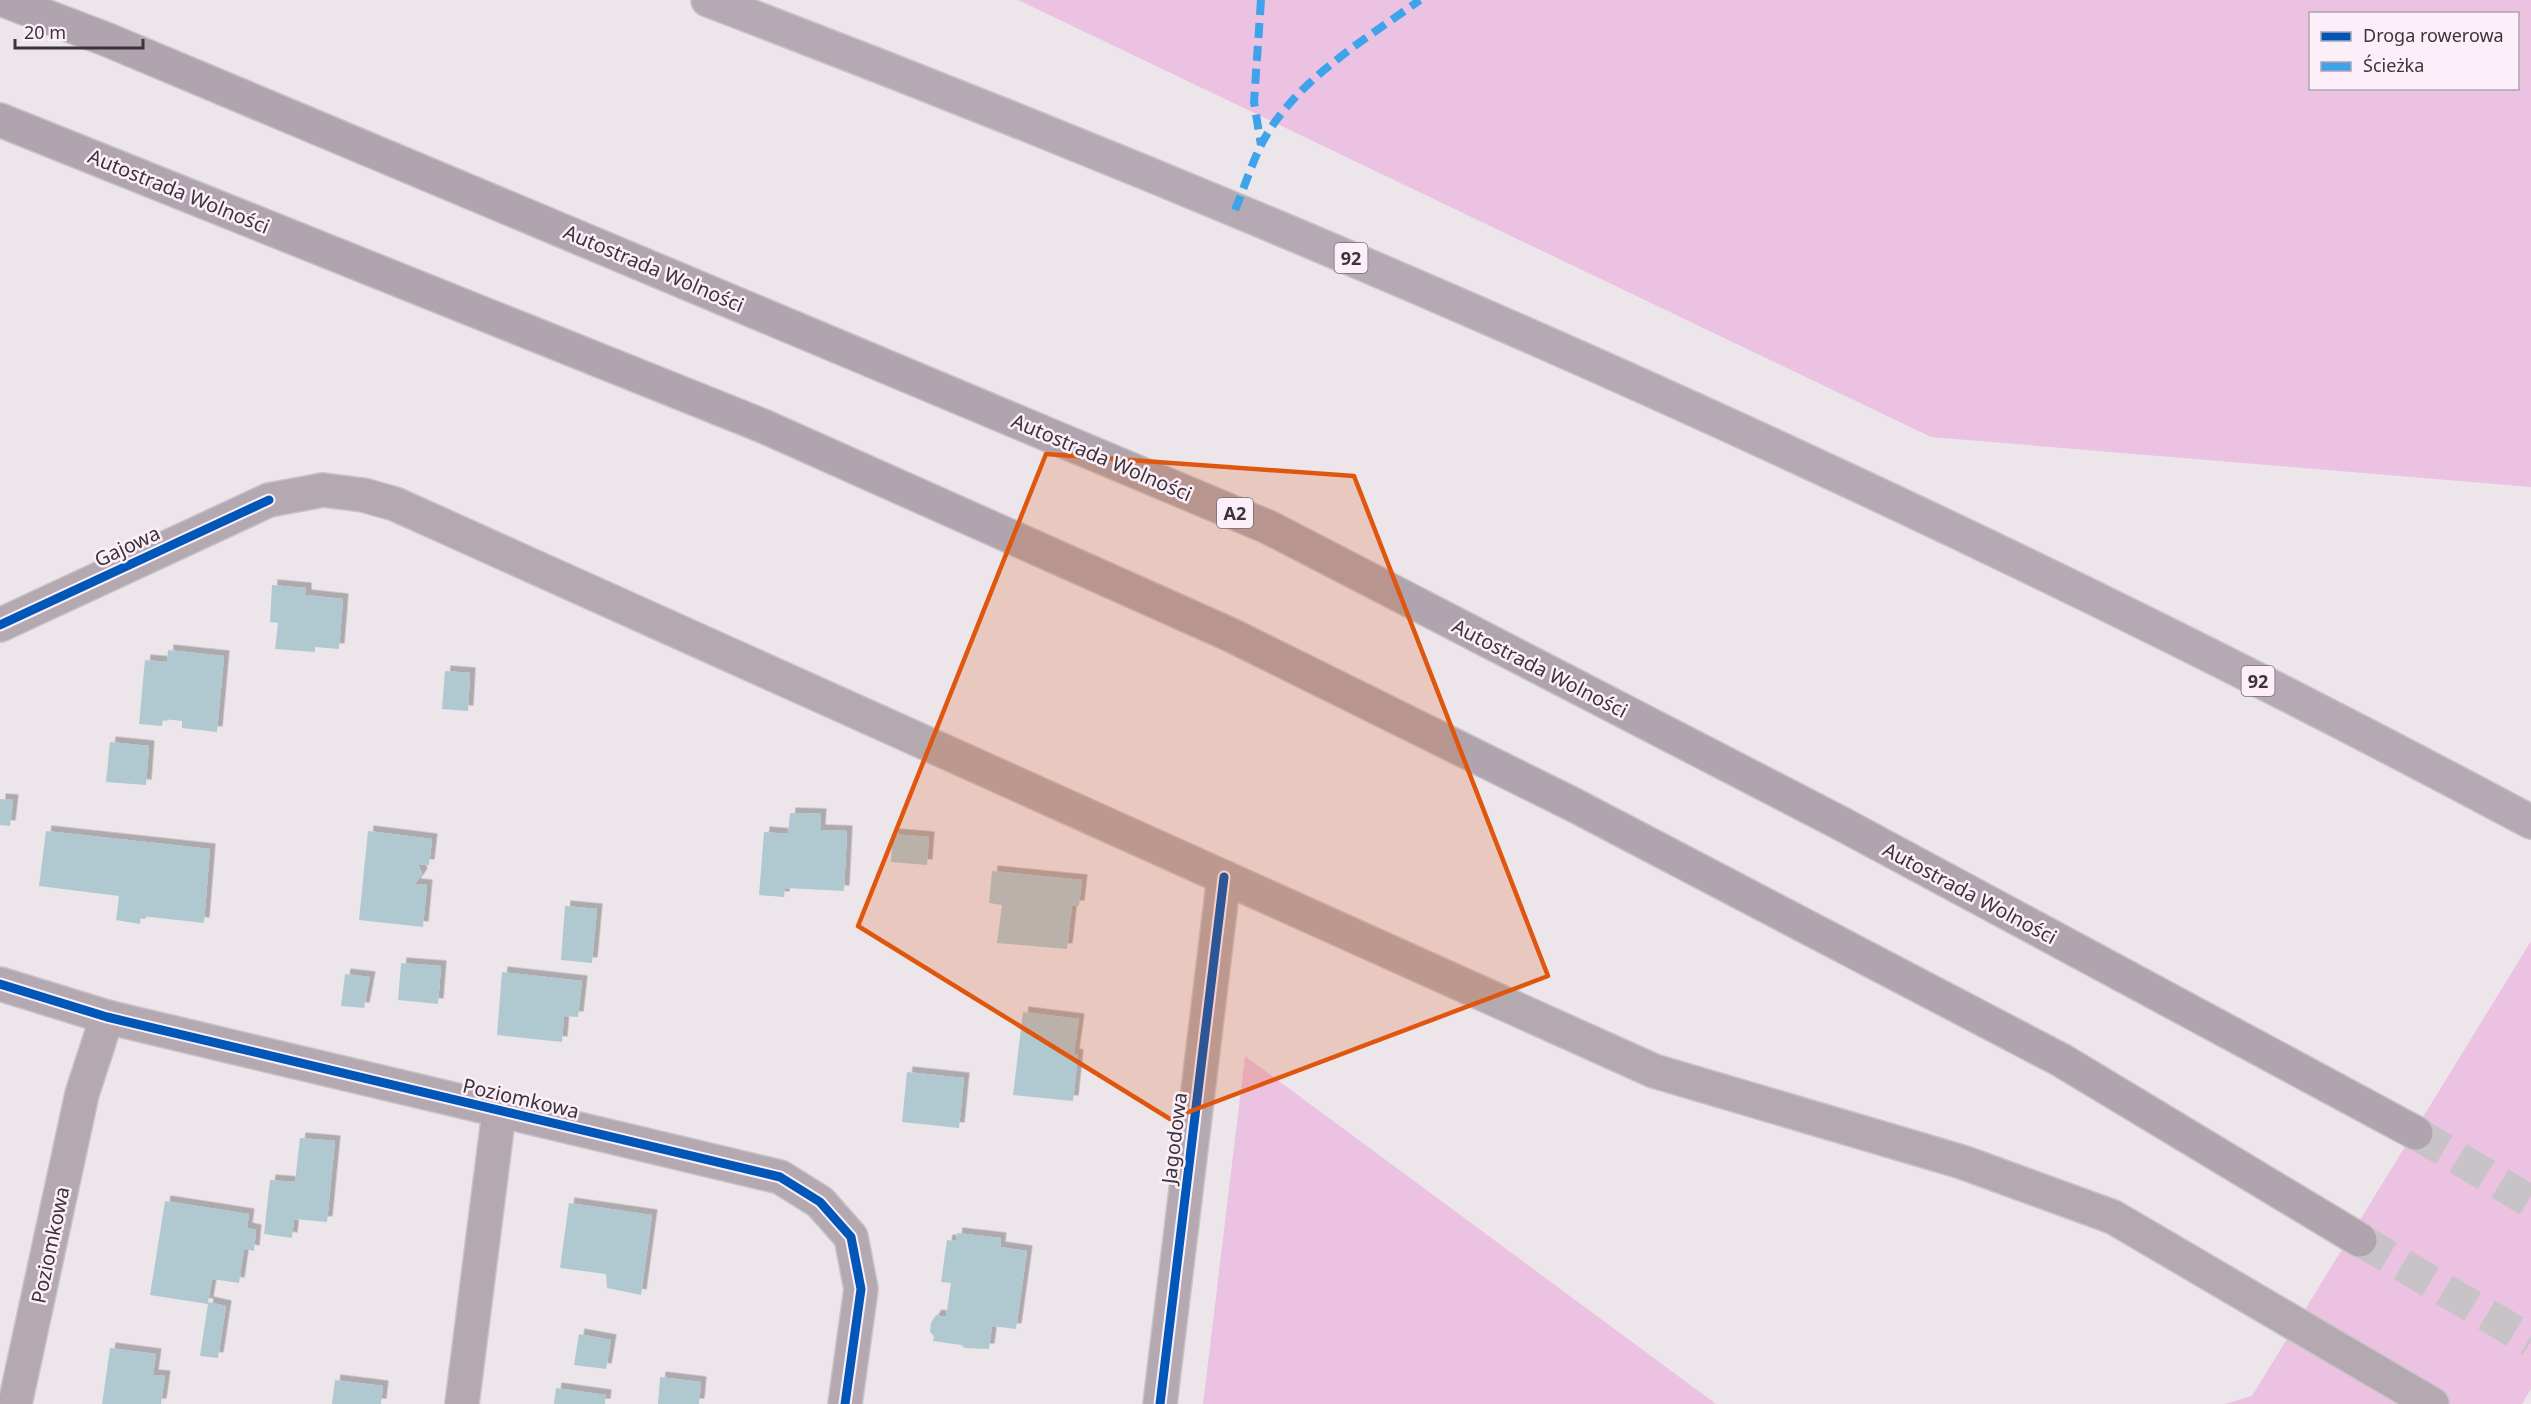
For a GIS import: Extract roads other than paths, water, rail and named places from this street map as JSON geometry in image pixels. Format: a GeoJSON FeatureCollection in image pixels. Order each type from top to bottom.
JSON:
{"type":"FeatureCollection","features":[{"type":"Feature","properties":{"kind":"highway","name":"Autostrada Wolności"},"geometry":{"type":"LineString","coordinates":[[3,0],[108,40],[1268,527],[1842,824],[2416,1133]]}},
{"type":"Feature","properties":{"kind":"highway","name":"Autostrada Wolności"},"geometry":{"type":"LineString","coordinates":[[0,120],[763,426],[1231,635],[1574,806],[2061,1060],[2360,1240]]}},
{"type":"Feature","properties":{"kind":"main road","name":"92"},"geometry":{"type":"LineString","coordinates":[[708,0],[1084,147],[1559,348],[1817,466],[2142,622],[2531,822]]}},
{"type":"Feature","properties":{"kind":"street","name":"Gajowa"},"geometry":{"type":"LineString","coordinates":[[0,625],[269,500],[323,490],[363,495],[395,504],[1654,1071],[1962,1162],[2114,1217],[2432,1404]]}},
{"type":"Feature","properties":{"kind":"street","name":"Jagodowa"},"geometry":{"type":"LineString","coordinates":[[1160,1404],[1224,877]]}},
{"type":"Feature","properties":{"kind":"street","name":"Poziomkowa"},"geometry":{"type":"LineString","coordinates":[[0,984],[107,1017],[780,1177],[820,1202],[851,1237],[861,1289],[845,1404]]}},
{"type":"Feature","properties":{"kind":"street","name":"Poziomkowa"},"geometry":{"type":"LineString","coordinates":[[15,1404],[82,1094],[107,1017]]}},
{"type":"Feature","properties":{"kind":"street","name":"Poziomkowa"},"geometry":{"type":"LineString","coordinates":[[462,1404],[499,1112]]}},
{"type":"Feature","properties":{"kind":"tunnel"},"geometry":{"type":"LineString","coordinates":[[2416,1133],[2531,1202]]}},
{"type":"Feature","properties":{"kind":"tunnel"},"geometry":{"type":"LineString","coordinates":[[2360,1240],[2531,1341]]}}]}
